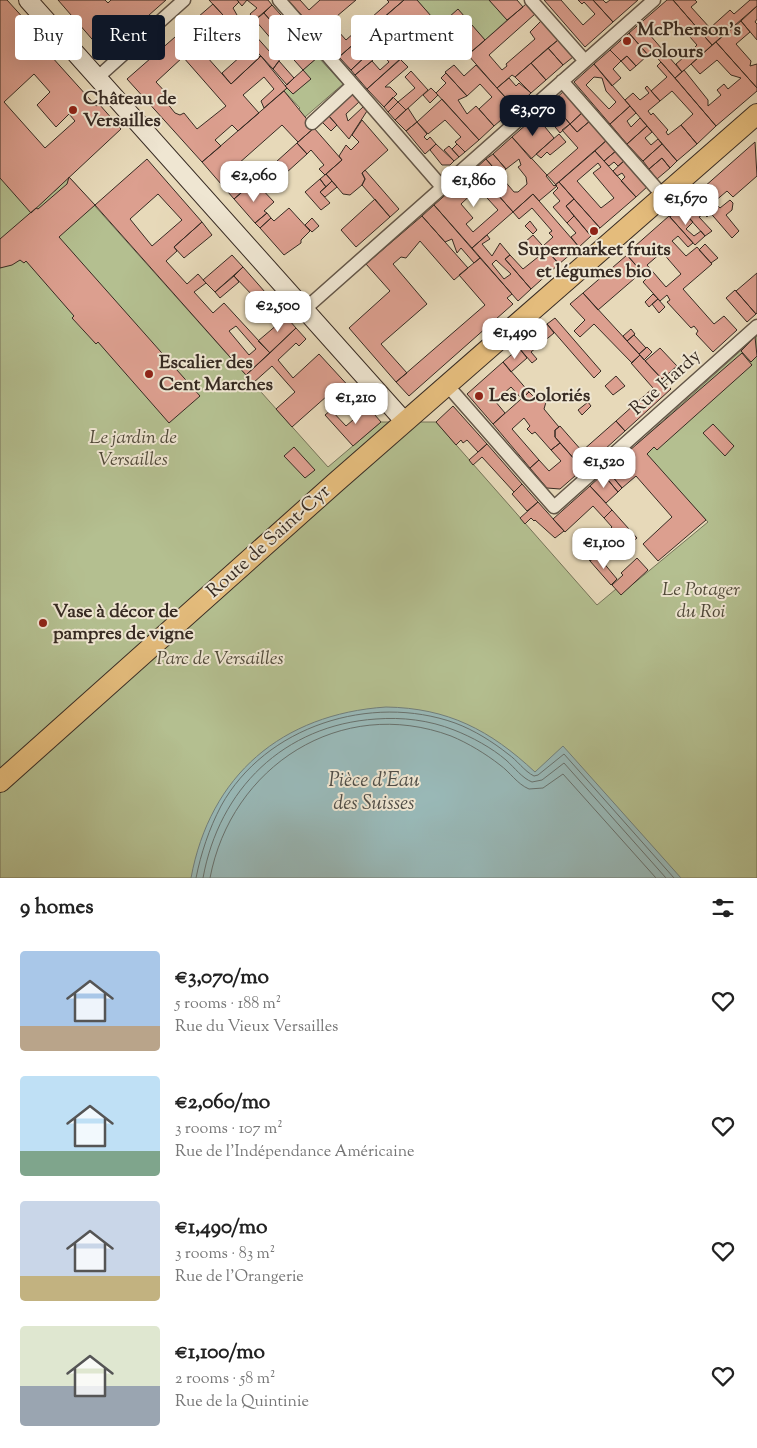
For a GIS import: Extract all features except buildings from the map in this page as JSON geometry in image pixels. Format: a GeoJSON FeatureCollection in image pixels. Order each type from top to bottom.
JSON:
{"type":"FeatureCollection","features":[{"type":"Feature","properties":{"kind":"main road"},"geometry":{"type":"LineString","coordinates":[[28,0],[405,422]]}},
{"type":"Feature","properties":{"kind":"main road","name":"Route de Saint-Cyr"},"geometry":{"type":"LineString","coordinates":[[0,782],[405,422],[757,114]]}},
{"type":"Feature","properties":{"kind":"street"},"geometry":{"type":"LineString","coordinates":[[98,77],[184,0]]}},
{"type":"Feature","properties":{"kind":"street"},"geometry":{"type":"LineString","coordinates":[[279,0],[442,187]]}},
{"type":"Feature","properties":{"kind":"street"},"geometry":{"type":"LineString","coordinates":[[531,0],[585,61]]}},
{"type":"Feature","properties":{"kind":"street"},"geometry":{"type":"LineString","coordinates":[[305,309],[654,0]]}},
{"type":"Feature","properties":{"kind":"street"},"geometry":{"type":"LineString","coordinates":[[562,81],[663,196]]}},
{"type":"Feature","properties":{"kind":"street"},"geometry":{"type":"LineString","coordinates":[[312,123],[353,85]]}},
{"type":"Feature","properties":{"kind":"street","name":"Rue Hardy"},"geometry":{"type":"LineString","coordinates":[[447,385],[554,507],[757,326]]}},
{"type":"Feature","properties":{"kind":"green space"},"geometry":{"type":"Polygon","coordinates":[[[417,0],[489,0],[507,20],[485,40],[472,26],[472,15],[462,15],[458,10],[452,15],[430,15],[417,0]]]}},
{"type":"Feature","properties":{"kind":"green space"},"geometry":{"type":"Polygon","coordinates":[[[315,60],[321,60],[343,84],[305,117],[298,110],[300,108],[284,91],[287,88],[293,94],[310,79],[303,70],[315,60]]]}},
{"type":"Feature","properties":{"kind":"green space","name":"Parc de Versailles"},"geometry":{"type":"Polygon","coordinates":[[[69,177],[328,467],[381,422],[436,422],[597,605],[616,589],[621,594],[708,522],[636,445],[757,336],[757,878],[0,878],[0,178],[55,191],[69,177]]]}},
{"type":"Feature","properties":{"kind":"water","name":"Pièce d'Eau des Suisses"},"geometry":{"type":"Polygon","coordinates":[[[386,707],[408,708],[429,712],[467,724],[501,744],[535,772],[563,746],[681,878],[191,878],[201,841],[215,809],[234,780],[257,756],[284,737],[314,722],[349,712],[386,707]]]}},
{"type":"Feature","properties":{"kind":"place","name":"McPherson's Colours"},"geometry":{"type":"Point","coordinates":[627,41]}},
{"type":"Feature","properties":{"kind":"place","name":"Château de Versailles"},"geometry":{"type":"Point","coordinates":[73,110]}},
{"type":"Feature","properties":{"kind":"place","name":"Supermarket fruits et légumes bio"},"geometry":{"type":"Point","coordinates":[594,231]}},
{"type":"Feature","properties":{"kind":"place","name":"Escalier des Cent Marches"},"geometry":{"type":"Point","coordinates":[149,374]}},
{"type":"Feature","properties":{"kind":"place","name":"Les Coloriés"},"geometry":{"type":"Point","coordinates":[479,396]}},
{"type":"Feature","properties":{"kind":"place","name":"Vase à décor de pampres de vigne"},"geometry":{"type":"Point","coordinates":[43,623]}},
{"type":"Feature","properties":{"kind":"park label","name":"Le jardin de Versailles"},"geometry":{"type":"Point","coordinates":[133,449]}},
{"type":"Feature","properties":{"kind":"park label","name":"Le Potager du Roi"},"geometry":{"type":"Point","coordinates":[701,601]}}]}
